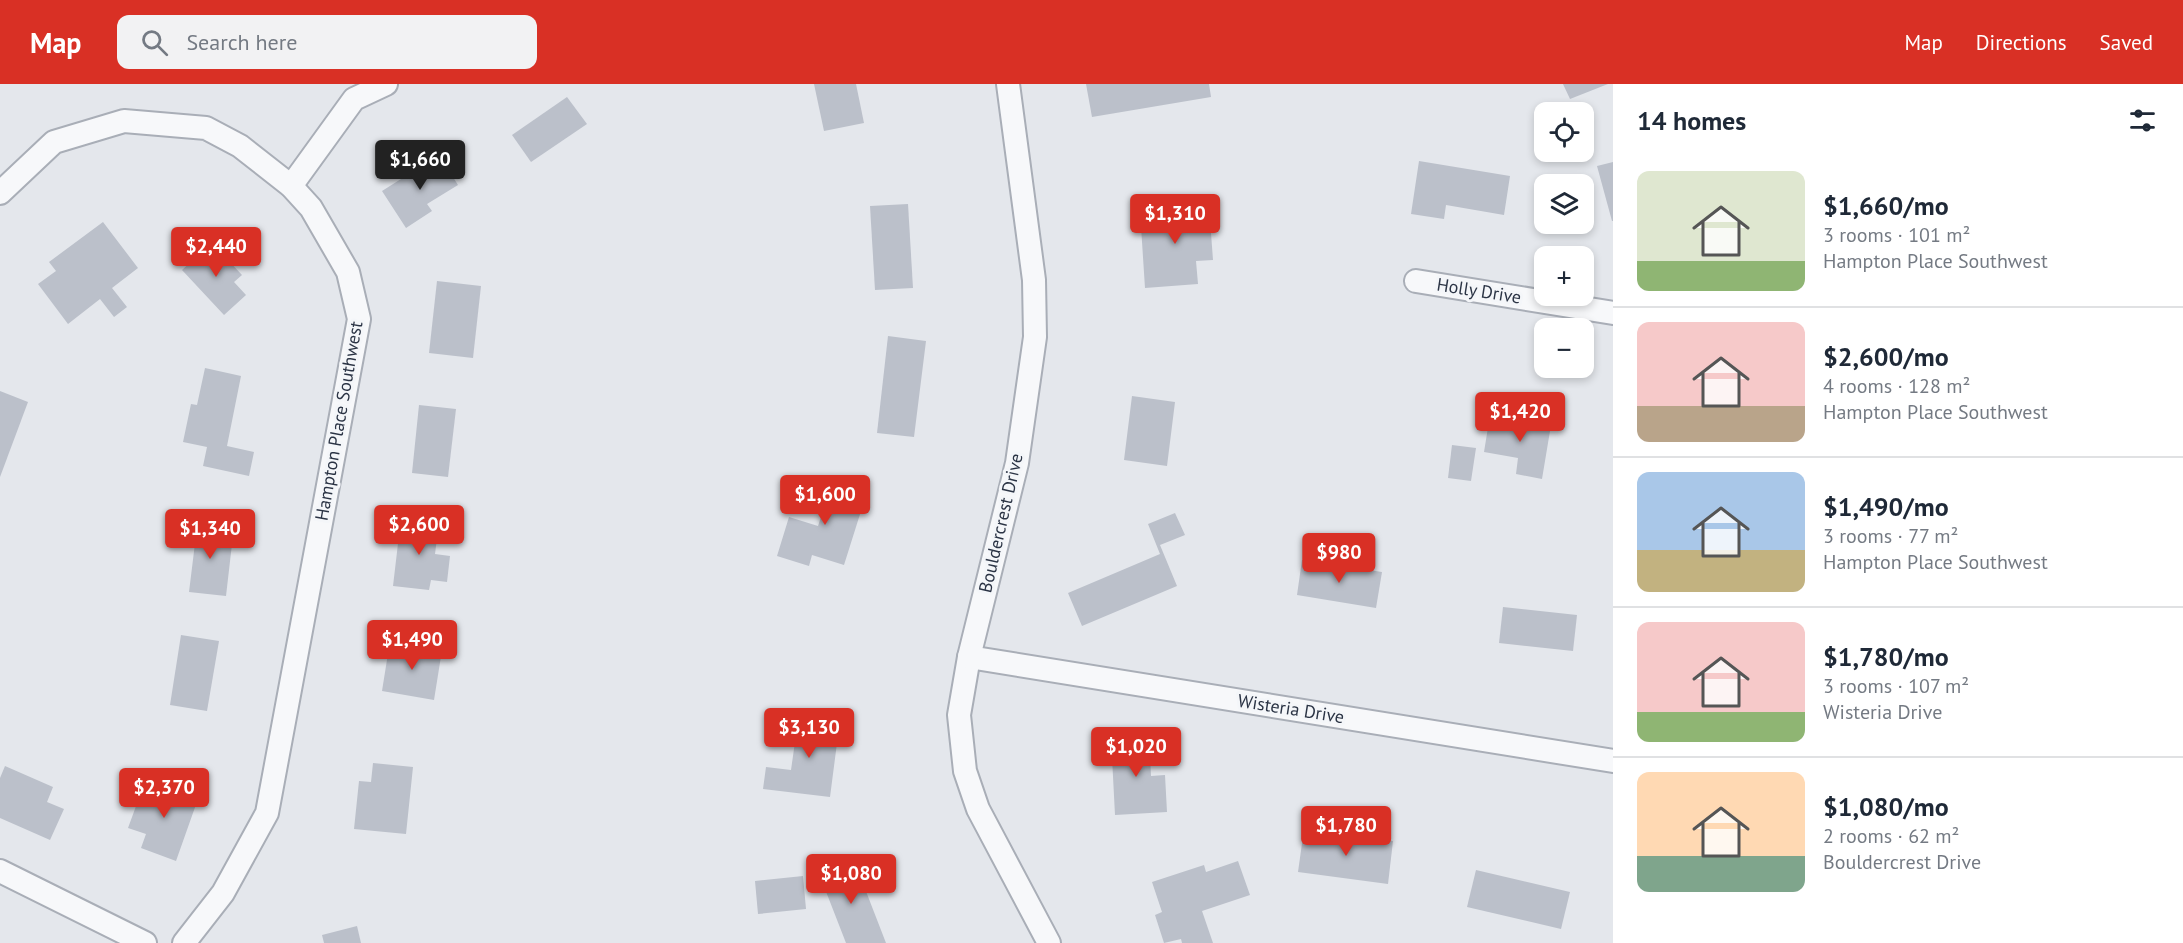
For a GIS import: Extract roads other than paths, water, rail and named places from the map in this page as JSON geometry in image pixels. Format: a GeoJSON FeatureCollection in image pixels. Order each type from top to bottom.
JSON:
{"type":"FeatureCollection","features":[{"type":"Feature","properties":{"kind":"street"},"geometry":{"type":"LineString","coordinates":[[291,186],[354,99],[386,84]]}},
{"type":"Feature","properties":{"kind":"street","name":"Bouldercrest Drive"},"geometry":{"type":"LineString","coordinates":[[1008,84],[1034,280],[1035,337],[1017,463],[969,657],[959,716],[965,771],[978,809],[1049,943]]}},
{"type":"Feature","properties":{"kind":"street","name":"Hampton Place Southwest"},"geometry":{"type":"LineString","coordinates":[[0,193],[54,142],[124,121],[206,128],[240,146],[291,186],[311,208],[348,272],[359,319],[267,813],[223,893],[184,943]]}},
{"type":"Feature","properties":{"kind":"street","name":"Holly Drive"},"geometry":{"type":"LineString","coordinates":[[1416,281],[1613,313]]}},
{"type":"Feature","properties":{"kind":"street","name":"Wisteria Drive"},"geometry":{"type":"LineString","coordinates":[[969,657],[1613,761]]}},
{"type":"Feature","properties":{"kind":"street"},"geometry":{"type":"LineString","coordinates":[[0,871],[145,943]]}}]}
